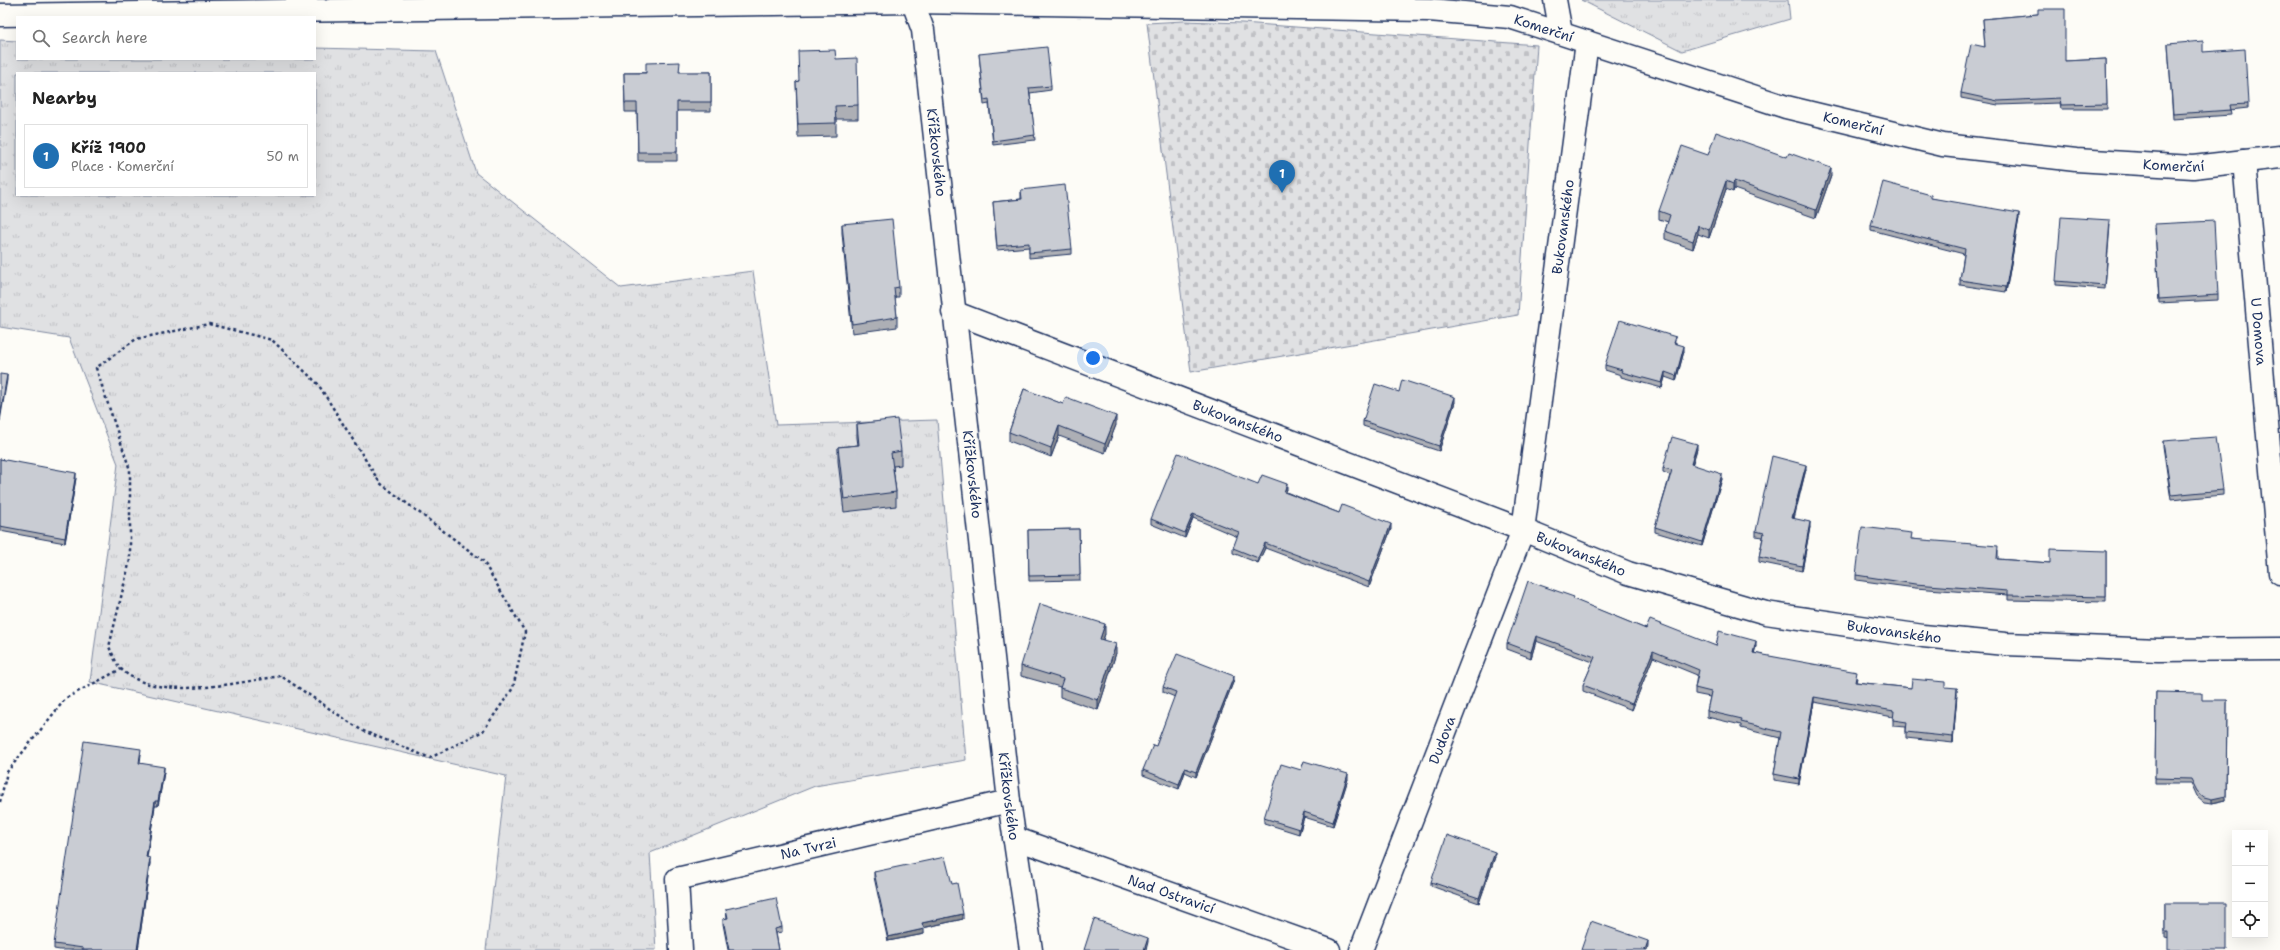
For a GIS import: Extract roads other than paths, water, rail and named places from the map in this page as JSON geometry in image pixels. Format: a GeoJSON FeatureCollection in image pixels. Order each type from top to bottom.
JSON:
{"type":"FeatureCollection","features":[{"type":"Feature","properties":{"kind":"street"},"geometry":{"type":"LineString","coordinates":[[1555,0],[1561,34]]}},
{"type":"Feature","properties":{"kind":"street","name":"Komerční"},"geometry":{"type":"LineString","coordinates":[[0,15],[442,5],[912,1],[1228,4],[1429,10],[1510,17],[1786,107],[1943,145],[2076,160],[2186,166],[2280,157]]}},
{"type":"Feature","properties":{"kind":"street","name":"Křížkovského"},"geometry":{"type":"LineString","coordinates":[[912,1],[923,30],[953,312],[1009,801],[1031,950]]}},
{"type":"Feature","properties":{"kind":"street","name":"Bukovanského"},"geometry":{"type":"LineString","coordinates":[[1523,530],[1587,42]]}},
{"type":"Feature","properties":{"kind":"street","name":"U Domova"},"geometry":{"type":"LineString","coordinates":[[2244,161],[2280,574]]}},
{"type":"Feature","properties":{"kind":"street","name":"Bukovanského"},"geometry":{"type":"LineString","coordinates":[[953,312],[1523,530],[1628,574],[1766,613],[1923,636],[2005,644],[2158,650],[2280,649]]}},
{"type":"Feature","properties":{"kind":"street","name":"Dudova"},"geometry":{"type":"LineString","coordinates":[[1361,950],[1523,530]]}},
{"type":"Feature","properties":{"kind":"street","name":"Na Tvrzi"},"geometry":{"type":"LineString","coordinates":[[681,950],[677,880],[1009,801]]}},
{"type":"Feature","properties":{"kind":"street","name":"Nad Ostravicí"},"geometry":{"type":"LineString","coordinates":[[1014,838],[1329,950]]}},
{"type":"Feature","properties":{"kind":"place","name":"Kříž 1900"},"geometry":{"type":"Point","coordinates":[1282,193]}}]}
